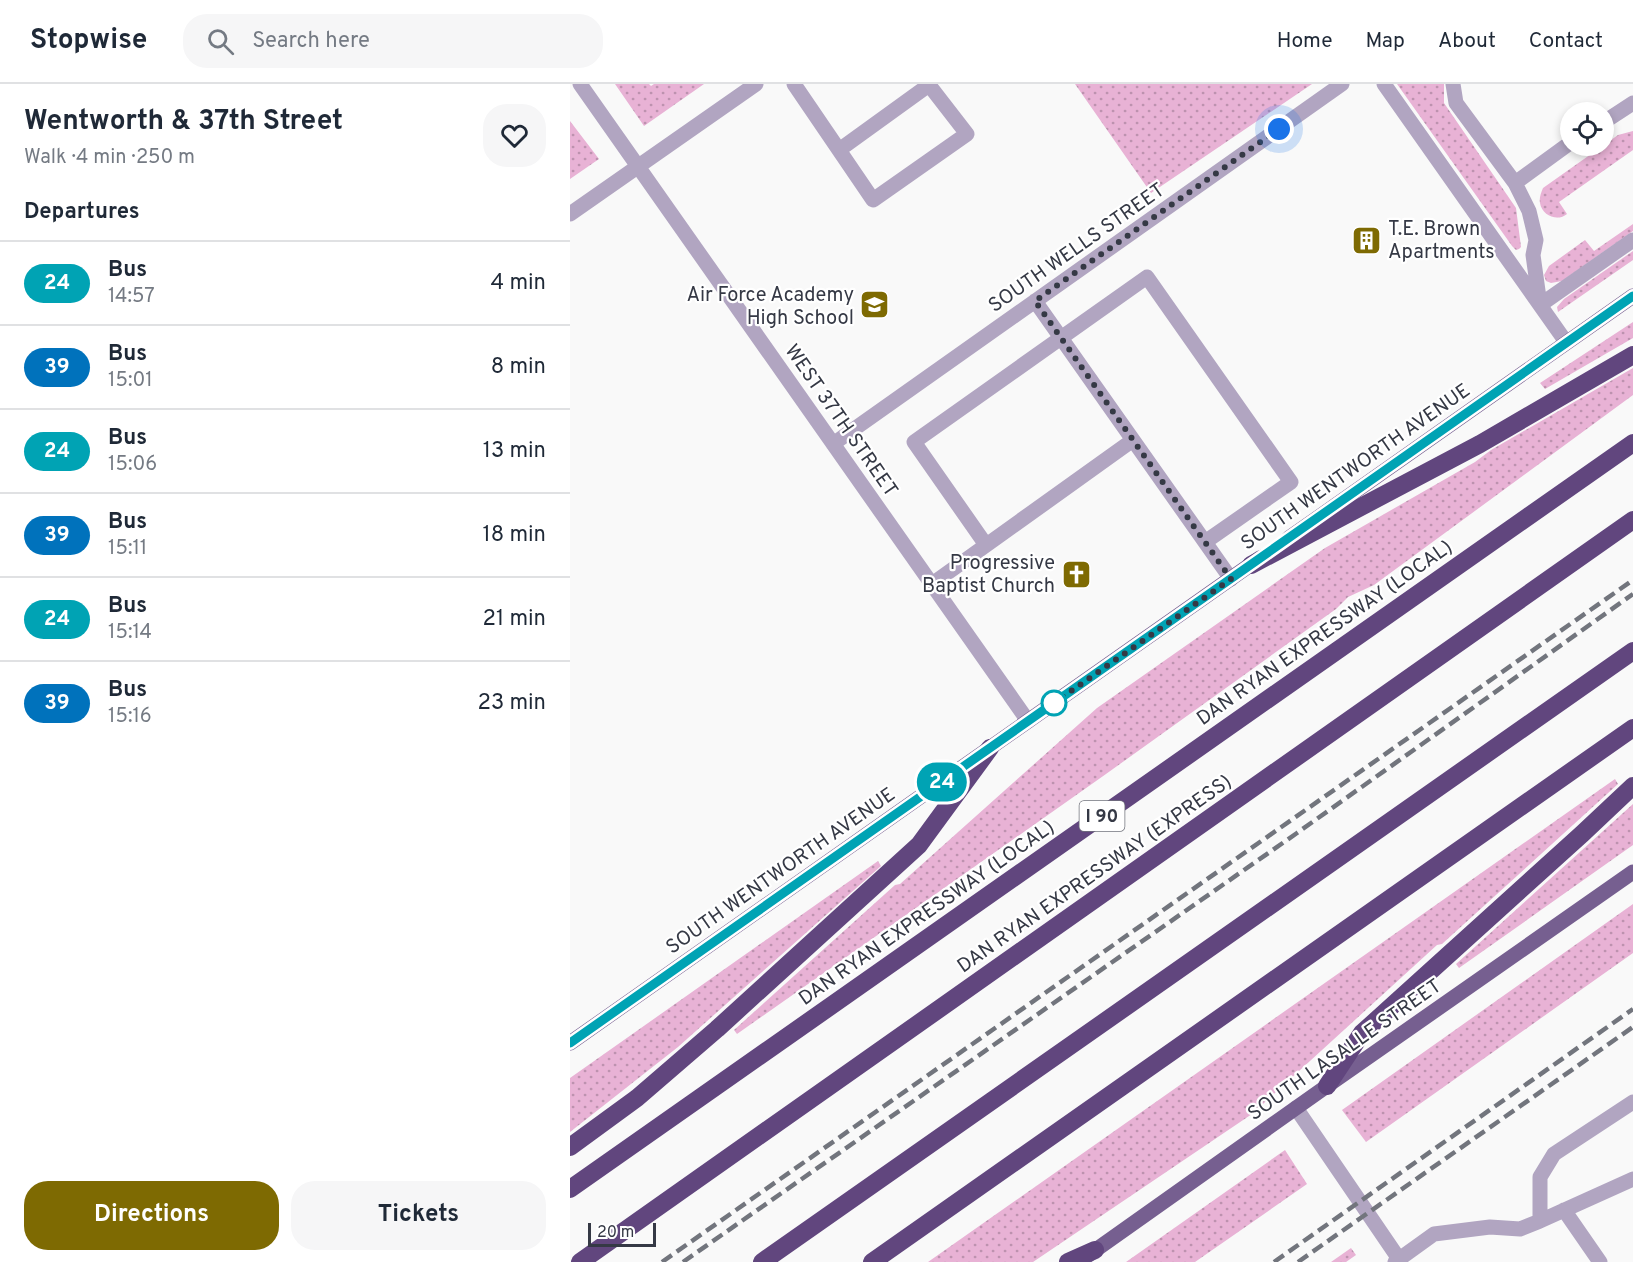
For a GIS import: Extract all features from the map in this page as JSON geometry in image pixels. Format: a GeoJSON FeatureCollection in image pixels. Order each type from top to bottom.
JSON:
{"type":"FeatureCollection","features":[{"type":"Feature","properties":{"kind":"highway"},"geometry":{"type":"LineString","coordinates":[[1251,565],[1480,444],[1633,355]]}},
{"type":"Feature","properties":{"kind":"highway","name":"DAN RYAN EXPRESSWAY (LOCAL)"},"geometry":{"type":"LineString","coordinates":[[570,1189],[1633,443]]}},
{"type":"Feature","properties":{"kind":"highway","name":"DAN RYAN EXPRESSWAY (EXPRESS)"},"geometry":{"type":"LineString","coordinates":[[580,1262],[1633,520]]}},
{"type":"Feature","properties":{"kind":"highway"},"geometry":{"type":"LineString","coordinates":[[762,1262],[1633,651]]}},
{"type":"Feature","properties":{"kind":"highway"},"geometry":{"type":"LineString","coordinates":[[872,1262],[1633,728]]}},
{"type":"Feature","properties":{"kind":"highway"},"geometry":{"type":"LineString","coordinates":[[570,1147],[637,1098],[919,845],[990,748]]}},
{"type":"Feature","properties":{"kind":"highway"},"geometry":{"type":"LineString","coordinates":[[1327,1086],[1362,1033],[1633,786]]}},
{"type":"Feature","properties":{"kind":"highway"},"geometry":{"type":"LineString","coordinates":[[1068,1262],[1095,1250]]}},
{"type":"Feature","properties":{"kind":"main road","name":"SOUTH WENTWORTH AVENUE"},"geometry":{"type":"LineString","coordinates":[[570,1043],[1633,296]]}},
{"type":"Feature","properties":{"kind":"main road","name":"SOUTH LASALLE STREET"},"geometry":{"type":"LineString","coordinates":[[1080,1262],[1633,872]]}},
{"type":"Feature","properties":{"kind":"street","name":"WEST 37TH STREET"},"geometry":{"type":"LineString","coordinates":[[580,84],[1028,721]]}},
{"type":"Feature","properties":{"kind":"street"},"geometry":{"type":"LineString","coordinates":[[570,214],[756,84]]}},
{"type":"Feature","properties":{"kind":"street"},"geometry":{"type":"LineString","coordinates":[[794,84],[873,200],[967,134],[929,84],[839,150]]}},
{"type":"Feature","properties":{"kind":"street","name":"SOUTH WELLS STREET"},"geometry":{"type":"LineString","coordinates":[[834,444],[1342,84]]}},
{"type":"Feature","properties":{"kind":"street"},"geometry":{"type":"LineString","coordinates":[[1384,84],[1566,342]]}},
{"type":"Feature","properties":{"kind":"street"},"geometry":{"type":"LineString","coordinates":[[1453,84],[1456,103],[1515,183],[1529,211],[1536,240],[1533,255],[1540,305]]}},
{"type":"Feature","properties":{"kind":"street"},"geometry":{"type":"LineString","coordinates":[[1614,115],[1633,103]]}},
{"type":"Feature","properties":{"kind":"street"},"geometry":{"type":"LineString","coordinates":[[1515,183],[1560,150]]}},
{"type":"Feature","properties":{"kind":"street"},"geometry":{"type":"LineString","coordinates":[[1540,305],[1633,240]]}},
{"type":"Feature","properties":{"kind":"street"},"geometry":{"type":"LineString","coordinates":[[986,545],[914,442],[1147,277],[1291,482],[1205,542]]}},
{"type":"Feature","properties":{"kind":"street"},"geometry":{"type":"LineString","coordinates":[[1035,301],[1231,579]]}},
{"type":"Feature","properties":{"kind":"street"},"geometry":{"type":"LineString","coordinates":[[932,584],[1133,440]]}},
{"type":"Feature","properties":{"kind":"street"},"geometry":{"type":"LineString","coordinates":[[1540,1221],[1540,1177],[1554,1154],[1633,1102]]}},
{"type":"Feature","properties":{"kind":"street"},"geometry":{"type":"LineString","coordinates":[[1296,1108],[1397,1261],[1434,1234],[1490,1227],[1520,1229],[1633,1179]]}},
{"type":"Feature","properties":{"kind":"street"},"geometry":{"type":"LineString","coordinates":[[1564,1210],[1600,1262]]}},
{"type":"Feature","properties":{"kind":"shaded area"},"geometry":{"type":"Polygon","coordinates":[[[615,84],[649,84],[651,86],[654,84],[704,84],[644,126],[615,84]]]}},
{"type":"Feature","properties":{"kind":"shaded area"},"geometry":{"type":"Polygon","coordinates":[[[1075,84],[1312,84],[1151,193],[1075,84]]]}},
{"type":"Feature","properties":{"kind":"shaded area"},"geometry":{"type":"Polygon","coordinates":[[[1397,84],[1444,84],[1444,103],[1516,208],[1521,247],[1519,249],[1516,250],[1512,246],[1397,84]]]}},
{"type":"Feature","properties":{"kind":"shaded area"},"geometry":{"type":"Polygon","coordinates":[[[570,121],[599,159],[570,179],[570,121]]]}},
{"type":"Feature","properties":{"kind":"shaded area"},"geometry":{"type":"Polygon","coordinates":[[[1633,131],[1633,150],[1559,202],[1567,214],[1555,217],[1547,214],[1541,208],[1540,196],[1543,188],[1588,156],[1614,156],[1614,138],[1633,131]]]}},
{"type":"Feature","properties":{"kind":"shaded area"},"geometry":{"type":"Polygon","coordinates":[[[1633,224],[1633,231],[1562,281],[1551,283],[1546,281],[1544,275],[1549,266],[1585,240],[1594,251],[1633,224]]]}},
{"type":"Feature","properties":{"kind":"shaded area"},"geometry":{"type":"Polygon","coordinates":[[[1633,251],[1633,260],[1558,312],[1557,307],[1564,299],[1633,251]]]}},
{"type":"Feature","properties":{"kind":"shaded area"},"geometry":{"type":"Polygon","coordinates":[[[1633,322],[1633,338],[1545,389],[1540,383],[1633,322]]]}},
{"type":"Feature","properties":{"kind":"shaded area"},"geometry":{"type":"Polygon","coordinates":[[[1633,368],[1633,395],[1374,585],[1348,597],[1336,609],[1106,774],[737,1034],[734,1030],[1097,708],[1325,548],[1633,368]]]}},
{"type":"Feature","properties":{"kind":"shaded area"},"geometry":{"type":"Polygon","coordinates":[[[1615,779],[1618,784],[1252,1114],[1033,1262],[928,1262],[1615,779]]]}},
{"type":"Feature","properties":{"kind":"shaded area"},"geometry":{"type":"Polygon","coordinates":[[[1633,804],[1633,845],[1459,968],[1456,964],[1633,804]]]}},
{"type":"Feature","properties":{"kind":"shaded area"},"geometry":{"type":"Polygon","coordinates":[[[878,861],[881,866],[678,1047],[570,1132],[570,1078],[878,861]]]}},
{"type":"Feature","properties":{"kind":"shaded area"},"geometry":{"type":"Polygon","coordinates":[[[1633,904],[1633,953],[1366,1142],[1342,1110],[1633,904]]]}},
{"type":"Feature","properties":{"kind":"shaded area"},"geometry":{"type":"Polygon","coordinates":[[[1285,1150],[1307,1184],[1195,1262],[1126,1262],[1285,1150]]]}},
{"type":"Feature","properties":{"kind":"shaded area"},"geometry":{"type":"Polygon","coordinates":[[[1351,1248],[1356,1255],[1346,1262],[1331,1262],[1351,1248]]]}},
{"type":"Feature","properties":{"kind":"railway"},"geometry":{"type":"LineString","coordinates":[[662,1262],[1633,580]]}},
{"type":"Feature","properties":{"kind":"railway"},"geometry":{"type":"LineString","coordinates":[[683,1262],[1297,833],[1633,594]]}},
{"type":"Feature","properties":{"kind":"railway"},"geometry":{"type":"LineString","coordinates":[[1274,1262],[1633,1009]]}},
{"type":"Feature","properties":{"kind":"railway"},"geometry":{"type":"LineString","coordinates":[[1298,1262],[1633,1027]]}},
{"type":"Feature","properties":{"kind":"bus line","name":"24"},"geometry":{"type":"LineString","coordinates":[[570,1043],[1633,296]]}},
{"type":"Feature","properties":{"kind":"place","name":"T.E. Brown Apartments"},"geometry":{"type":"Point","coordinates":[1367,240]}},
{"type":"Feature","properties":{"kind":"place","name":"Air Force Academy High School"},"geometry":{"type":"Point","coordinates":[875,305]}},
{"type":"Feature","properties":{"kind":"place","name":"Progressive Baptist Church"},"geometry":{"type":"Point","coordinates":[1076,574]}},
{"type":"Feature","properties":{"kind":"route"},"geometry":{"type":"LineString","coordinates":[[1054,703],[1231,579],[1035,301],[1279,129]]}}]}
